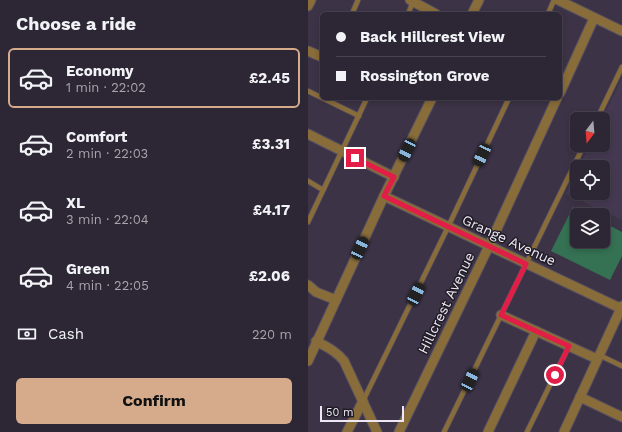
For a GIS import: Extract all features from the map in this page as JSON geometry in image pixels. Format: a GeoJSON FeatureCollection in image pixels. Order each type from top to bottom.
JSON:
{"type":"FeatureCollection","features":[{"type":"Feature","properties":{"kind":"street"},"geometry":{"type":"LineString","coordinates":[[308,6],[311,0]]}},
{"type":"Feature","properties":{"kind":"street"},"geometry":{"type":"LineString","coordinates":[[473,12],[479,0]]}},
{"type":"Feature","properties":{"kind":"street"},"geometry":{"type":"LineString","coordinates":[[558,0],[622,31]]}},
{"type":"Feature","properties":{"kind":"street"},"geometry":{"type":"LineString","coordinates":[[412,1],[432,12]]}},
{"type":"Feature","properties":{"kind":"street"},"geometry":{"type":"LineString","coordinates":[[562,88],[594,18]]}},
{"type":"Feature","properties":{"kind":"street"},"geometry":{"type":"LineString","coordinates":[[308,51],[320,56]]}},
{"type":"Feature","properties":{"kind":"street"},"geometry":{"type":"LineString","coordinates":[[308,361],[384,196],[431,100]]}},
{"type":"Feature","properties":{"kind":"street","name":"Hillcrest Avenue"},"geometry":{"type":"LineString","coordinates":[[399,432],[489,246],[557,100]]}},
{"type":"Feature","properties":{"kind":"street"},"geometry":{"type":"LineString","coordinates":[[308,134],[394,177]]}},
{"type":"Feature","properties":{"kind":"street","name":"Grange Avenue"},"geometry":{"type":"LineString","coordinates":[[384,196],[622,308]]}},
{"type":"Feature","properties":{"kind":"street"},"geometry":{"type":"LineString","coordinates":[[308,285],[316,292],[336,300]]}},
{"type":"Feature","properties":{"kind":"street"},"geometry":{"type":"LineString","coordinates":[[564,432],[622,308]]}},
{"type":"Feature","properties":{"kind":"street"},"geometry":{"type":"LineString","coordinates":[[501,315],[569,346],[598,357]]}},
{"type":"Feature","properties":{"kind":"street"},"geometry":{"type":"LineString","coordinates":[[488,432],[536,331]]}},
{"type":"Feature","properties":{"kind":"street"},"geometry":{"type":"LineString","coordinates":[[316,341],[332,349],[344,361],[377,432]]}},
{"type":"Feature","properties":{"kind":"street"},"geometry":{"type":"LineString","coordinates":[[580,397],[622,417]]}},
{"type":"Feature","properties":{"kind":"street"},"geometry":{"type":"LineString","coordinates":[[347,432],[363,401]]}},
{"type":"Feature","properties":{"kind":"lane"},"geometry":{"type":"LineString","coordinates":[[353,12],[358,0]]}},
{"type":"Feature","properties":{"kind":"lane"},"geometry":{"type":"LineString","coordinates":[[549,12],[554,0]]}},
{"type":"Feature","properties":{"kind":"lane"},"geometry":{"type":"LineString","coordinates":[[409,12],[412,1]]}},
{"type":"Feature","properties":{"kind":"lane"},"geometry":{"type":"LineString","coordinates":[[600,112],[622,67]]}},
{"type":"Feature","properties":{"kind":"lane"},"geometry":{"type":"LineString","coordinates":[[308,91],[320,97]]}},
{"type":"Feature","properties":{"kind":"lane"},"geometry":{"type":"LineString","coordinates":[[326,100],[359,116]]}},
{"type":"Feature","properties":{"kind":"lane"},"geometry":{"type":"LineString","coordinates":[[308,222],[367,100]]}},
{"type":"Feature","properties":{"kind":"lane"},"geometry":{"type":"LineString","coordinates":[[363,401],[508,100]]}},
{"type":"Feature","properties":{"kind":"lane"},"geometry":{"type":"LineString","coordinates":[[444,432],[581,152]]}},
{"type":"Feature","properties":{"kind":"lane"},"geometry":{"type":"LineString","coordinates":[[308,181],[323,190]]}},
{"type":"Feature","properties":{"kind":"lane"},"geometry":{"type":"LineString","coordinates":[[526,432],[569,346]]}},
{"type":"Feature","properties":{"kind":"lane"},"geometry":{"type":"LineString","coordinates":[[598,357],[622,366]]}},
{"type":"Feature","properties":{"kind":"shaded area"},"geometry":{"type":"Polygon","coordinates":[[[622,78],[622,220],[610,214],[610,208],[596,208],[579,200],[610,200],[610,160],[582,160],[586,152],[610,152],[610,112],[605,112],[622,78]]]}},
{"type":"Feature","properties":{"kind":"shaded area"},"geometry":{"type":"Polygon","coordinates":[[[570,186],[570,196],[566,194],[570,186]]]}},
{"type":"Feature","properties":{"kind":"green space"},"geometry":{"type":"Polygon","coordinates":[[[570,213],[570,248],[610,248],[610,226],[622,232],[622,256],[610,280],[551,251],[570,213]]]}},
{"type":"Feature","properties":{"kind":"route"},"geometry":{"type":"LineString","coordinates":[[355,158],[394,177],[384,196],[526,264],[501,315],[569,346],[555,375]]}}]}
